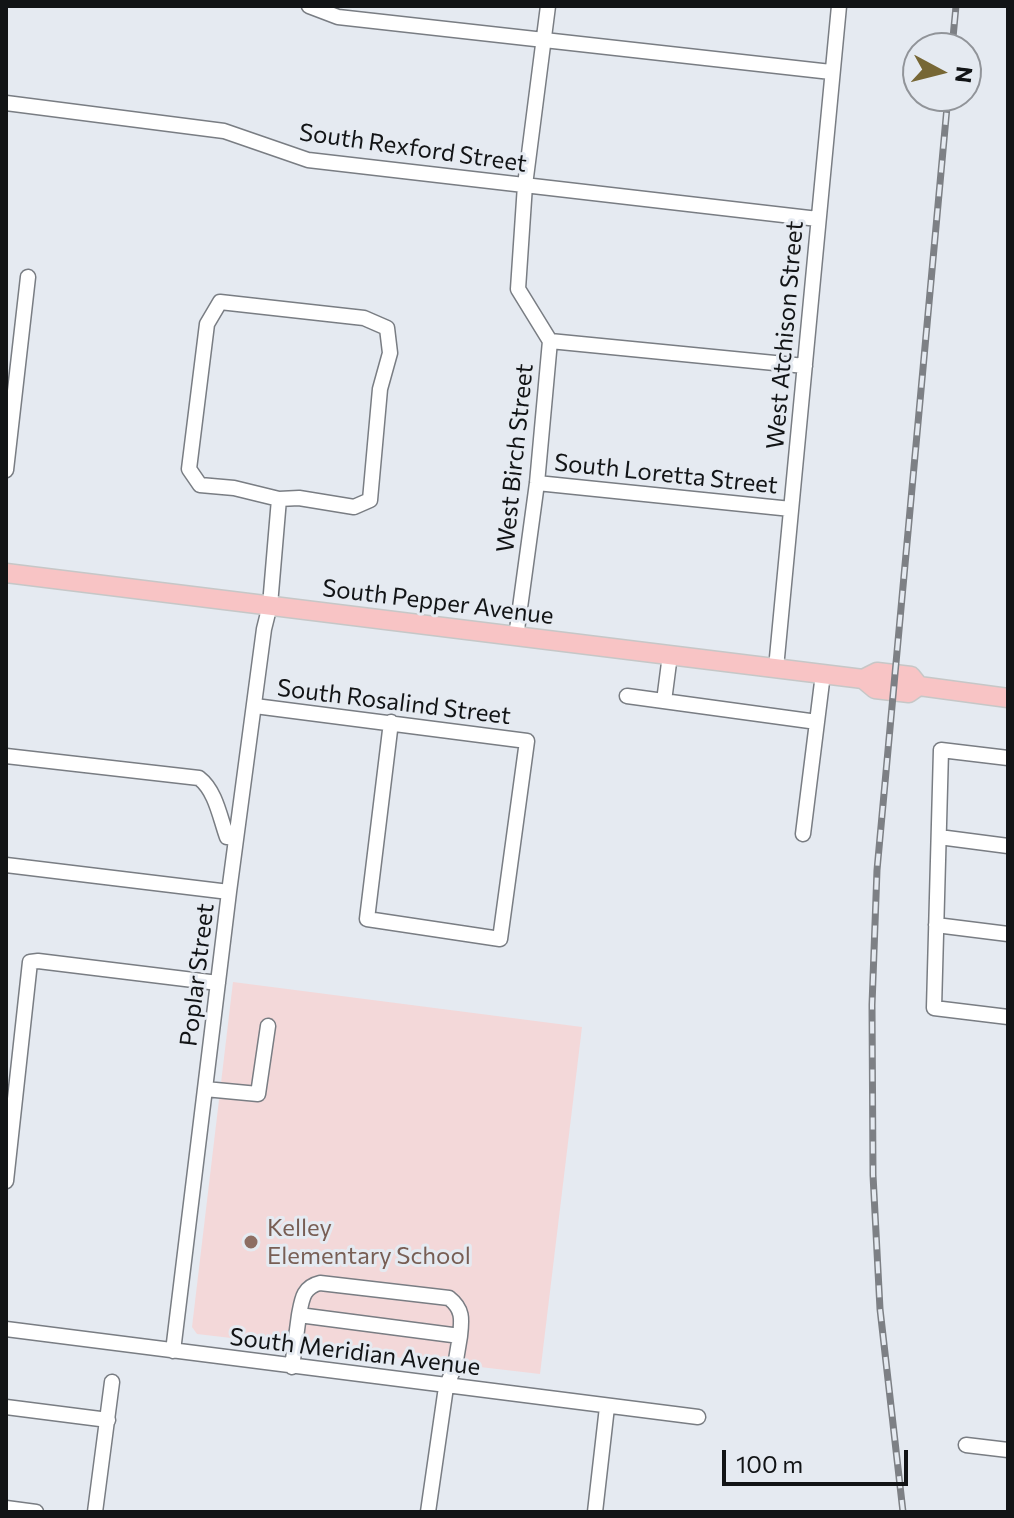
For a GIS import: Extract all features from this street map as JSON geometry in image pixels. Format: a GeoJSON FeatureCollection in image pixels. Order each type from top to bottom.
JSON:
{"type":"FeatureCollection","features":[{"type":"Feature","properties":{"kind":"main road","name":"South Pepper Avenue"},"geometry":{"type":"LineString","coordinates":[[6,573],[863,679],[875,689],[909,693],[919,686],[1008,698]]}},
{"type":"Feature","properties":{"kind":"street"},"geometry":{"type":"LineString","coordinates":[[309,6],[338,17],[831,72]]}},
{"type":"Feature","properties":{"kind":"street","name":"West Birch Street"},"geometry":{"type":"LineString","coordinates":[[516,637],[537,483],[550,341],[518,289],[525,185],[548,6]]}},
{"type":"Feature","properties":{"kind":"street","name":"West Atchison Street"},"geometry":{"type":"LineString","coordinates":[[776,668],[839,6]]}},
{"type":"Feature","properties":{"kind":"street","name":"South Rexford Street"},"geometry":{"type":"LineString","coordinates":[[6,103],[224,131],[308,160],[818,219]]}},
{"type":"Feature","properties":{"kind":"street"},"geometry":{"type":"LineString","coordinates":[[6,470],[8,410],[28,277]]}},
{"type":"Feature","properties":{"kind":"street"},"geometry":{"type":"LineString","coordinates":[[220,302],[364,318],[387,328],[390,353],[380,389],[370,500],[354,507],[299,498],[279,499],[234,488],[200,485],[189,469],[207,324],[220,302]]}},
{"type":"Feature","properties":{"kind":"street"},"geometry":{"type":"LineString","coordinates":[[550,341],[805,366]]}},
{"type":"Feature","properties":{"kind":"street","name":"South Loretta Street"},"geometry":{"type":"LineString","coordinates":[[537,483],[791,509]]}},
{"type":"Feature","properties":{"kind":"street","name":"Poplar Street"},"geometry":{"type":"LineString","coordinates":[[173,1351],[236,838],[264,629],[270,605],[279,499]]}},
{"type":"Feature","properties":{"kind":"street"},"geometry":{"type":"LineString","coordinates":[[664,701],[670,655]]}},
{"type":"Feature","properties":{"kind":"street"},"geometry":{"type":"LineString","coordinates":[[803,834],[823,674]]}},
{"type":"Feature","properties":{"kind":"street"},"geometry":{"type":"LineString","coordinates":[[627,696],[817,722]]}},
{"type":"Feature","properties":{"kind":"street","name":"South Rosalind Street"},"geometry":{"type":"LineString","coordinates":[[255,706],[391,722],[527,741],[500,939],[367,919],[391,722]]}},
{"type":"Feature","properties":{"kind":"street"},"geometry":{"type":"LineString","coordinates":[[1008,758],[941,750],[934,1008],[1008,1017]]}},
{"type":"Feature","properties":{"kind":"street"},"geometry":{"type":"LineString","coordinates":[[6,756],[199,778],[206,783],[227,837],[236,838]]}},
{"type":"Feature","properties":{"kind":"street"},"geometry":{"type":"LineString","coordinates":[[939,837],[1008,846]]}},
{"type":"Feature","properties":{"kind":"street"},"geometry":{"type":"LineString","coordinates":[[6,865],[229,892]]}},
{"type":"Feature","properties":{"kind":"street"},"geometry":{"type":"LineString","coordinates":[[936,925],[1008,934]]}},
{"type":"Feature","properties":{"kind":"street"},"geometry":{"type":"LineString","coordinates":[[6,1181],[30,962],[218,983]]}},
{"type":"Feature","properties":{"kind":"street"},"geometry":{"type":"LineString","coordinates":[[205,1089],[258,1094],[268,1026]]}},
{"type":"Feature","properties":{"kind":"street"},"geometry":{"type":"LineString","coordinates":[[292,1367],[302,1294],[311,1285],[320,1283],[449,1298],[458,1305],[462,1317],[460,1336],[455,1366],[446,1387],[428,1512]]}},
{"type":"Feature","properties":{"kind":"street"},"geometry":{"type":"LineString","coordinates":[[299,1315],[460,1336]]}},
{"type":"Feature","properties":{"kind":"street","name":"South Meridian Avenue"},"geometry":{"type":"LineString","coordinates":[[6,1329],[698,1417]]}},
{"type":"Feature","properties":{"kind":"street"},"geometry":{"type":"LineString","coordinates":[[95,1512],[112,1382]]}},
{"type":"Feature","properties":{"kind":"street"},"geometry":{"type":"LineString","coordinates":[[6,1407],[108,1420]]}},
{"type":"Feature","properties":{"kind":"street"},"geometry":{"type":"LineString","coordinates":[[595,1512],[607,1407]]}},
{"type":"Feature","properties":{"kind":"street"},"geometry":{"type":"LineString","coordinates":[[966,1445],[1008,1450]]}},
{"type":"Feature","properties":{"kind":"street"},"geometry":{"type":"LineString","coordinates":[[6,1508],[36,1512]]}},
{"type":"Feature","properties":{"kind":"shaded area"},"geometry":{"type":"Polygon","coordinates":[[[233,982],[582,1027],[540,1374],[197,1334],[192,1327],[233,982]]]}},
{"type":"Feature","properties":{"kind":"railway"},"geometry":{"type":"LineString","coordinates":[[954,32],[956,6]]}},
{"type":"Feature","properties":{"kind":"railway"},"geometry":{"type":"LineString","coordinates":[[903,1512],[880,1309],[873,1175],[872,1005],[877,870],[947,112]]}},
{"type":"Feature","properties":{"kind":"place","name":"Kelley Elementary School"},"geometry":{"type":"Point","coordinates":[251,1242]}}]}
